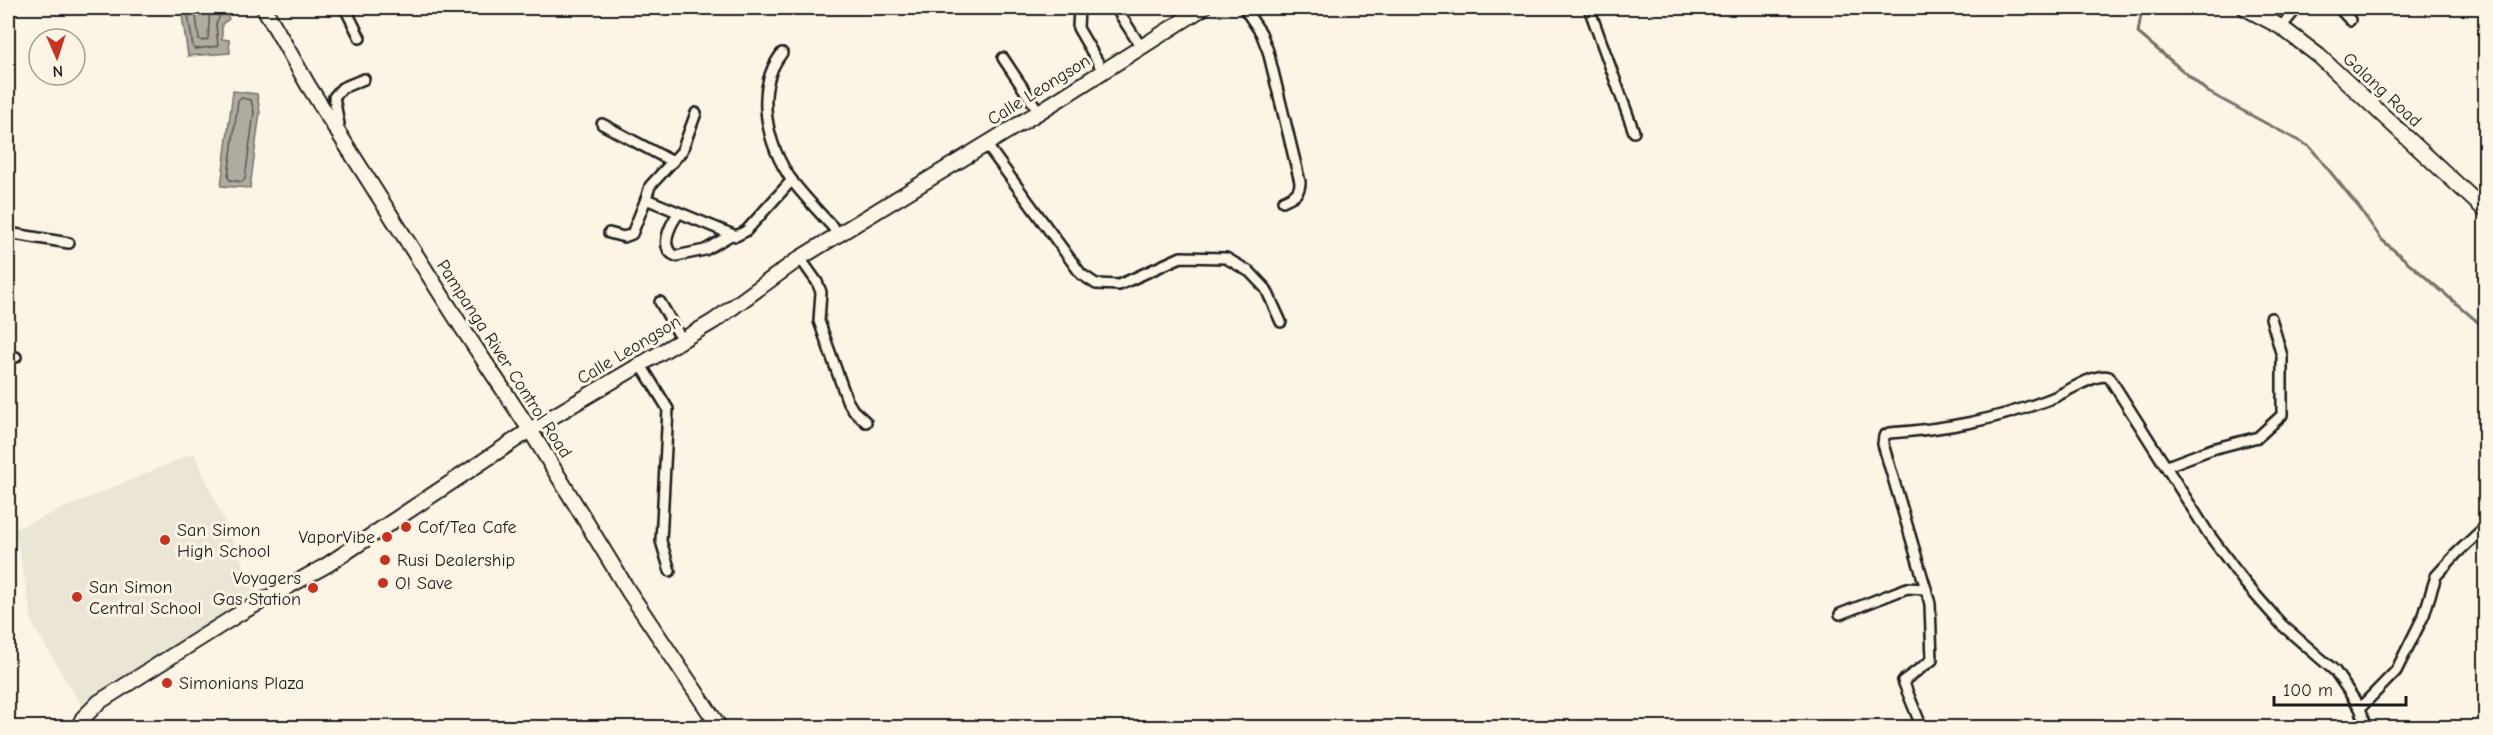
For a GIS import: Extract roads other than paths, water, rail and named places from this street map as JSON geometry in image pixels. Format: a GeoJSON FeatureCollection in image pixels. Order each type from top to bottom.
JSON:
{"type":"FeatureCollection","features":[{"type":"Feature","properties":{"kind":"main road","name":"Pampanga River Control Road"},"geometry":{"type":"LineString","coordinates":[[264,8],[308,85],[530,430],[629,592],[720,728]]}},
{"type":"Feature","properties":{"kind":"main road","name":"Calle Leongson"},"geometry":{"type":"LineString","coordinates":[[78,728],[83,718],[99,702],[237,615],[327,566],[530,430],[641,365],[681,338],[714,321],[800,258],[1039,112],[1203,8]]}},
{"type":"Feature","properties":{"kind":"main road","name":"Galang Road"},"geometry":{"type":"LineString","coordinates":[[2245,8],[2281,27],[2319,56],[2486,212]]}},
{"type":"Feature","properties":{"kind":"street"},"geometry":{"type":"LineString","coordinates":[[345,8],[360,38]]}},
{"type":"Feature","properties":{"kind":"street"},"geometry":{"type":"LineString","coordinates":[[1079,8],[1078,28],[1103,71]]}},
{"type":"Feature","properties":{"kind":"street"},"geometry":{"type":"LineString","coordinates":[[1116,8],[1141,47]]}},
{"type":"Feature","properties":{"kind":"street"},"geometry":{"type":"LineString","coordinates":[[1244,8],[1261,33],[1268,51],[1300,182],[1298,193],[1283,201]]}},
{"type":"Feature","properties":{"kind":"street"},"geometry":{"type":"LineString","coordinates":[[1589,8],[1634,132]]}},
{"type":"Feature","properties":{"kind":"street"},"geometry":{"type":"LineString","coordinates":[[2281,27],[2297,8]]}},
{"type":"Feature","properties":{"kind":"street"},"geometry":{"type":"LineString","coordinates":[[2339,8],[2350,20]]}},
{"type":"Feature","properties":{"kind":"street"},"geometry":{"type":"LineString","coordinates":[[782,53],[772,66],[767,79],[766,106],[775,147],[792,180],[839,234]]}},
{"type":"Feature","properties":{"kind":"street"},"geometry":{"type":"LineString","coordinates":[[1003,58],[1039,112]]}},
{"type":"Feature","properties":{"kind":"street"},"geometry":{"type":"LineString","coordinates":[[336,129],[339,124],[334,97],[342,88],[364,80]]}},
{"type":"Feature","properties":{"kind":"street"},"geometry":{"type":"LineString","coordinates":[[609,233],[624,237],[632,234],[650,186],[682,151],[696,113]]}},
{"type":"Feature","properties":{"kind":"street"},"geometry":{"type":"LineString","coordinates":[[602,124],[673,162]]}},
{"type":"Feature","properties":{"kind":"street"},"geometry":{"type":"LineString","coordinates":[[986,144],[1052,237],[1087,280],[1102,285],[1119,285],[1181,257],[1226,258],[1250,273],[1266,289],[1281,322]]}},
{"type":"Feature","properties":{"kind":"street"},"geometry":{"type":"LineString","coordinates":[[646,199],[736,236],[746,231],[792,180]]}},
{"type":"Feature","properties":{"kind":"street"},"geometry":{"type":"LineString","coordinates":[[678,214],[667,238],[667,248],[676,256],[705,250],[731,235]]}},
{"type":"Feature","properties":{"kind":"street"},"geometry":{"type":"LineString","coordinates":[[8,233],[69,243]]}},
{"type":"Feature","properties":{"kind":"street"},"geometry":{"type":"LineString","coordinates":[[800,258],[817,282],[821,292],[819,321],[847,400],[853,410],[866,422]]}},
{"type":"Feature","properties":{"kind":"street"},"geometry":{"type":"LineString","coordinates":[[660,302],[681,338]]}},
{"type":"Feature","properties":{"kind":"street"},"geometry":{"type":"LineString","coordinates":[[2167,466],[2212,449],[2258,437],[2282,415],[2282,356],[2271,318]]}},
{"type":"Feature","properties":{"kind":"street"},"geometry":{"type":"LineString","coordinates":[[641,365],[668,409],[661,541],[670,571]]}},
{"type":"Feature","properties":{"kind":"street"},"geometry":{"type":"LineString","coordinates":[[1922,728],[1903,681],[1932,660],[1932,624],[1926,589],[1883,444],[1884,436],[1889,433],[1947,429],[1983,421],[2051,399],[2106,375],[2167,466],[2208,533],[2245,583],[2282,625],[2327,661],[2342,679],[2360,708],[2367,728]]}},
{"type":"Feature","properties":{"kind":"street"},"geometry":{"type":"LineString","coordinates":[[2360,708],[2396,671],[2424,615],[2436,576],[2486,526]]}},
{"type":"Feature","properties":{"kind":"street"},"geometry":{"type":"LineString","coordinates":[[1840,614],[1907,588],[1926,589]]}},
{"type":"Feature","properties":{"kind":"water"},"geometry":{"type":"Polygon","coordinates":[[[181,8],[222,8],[229,19],[222,24],[222,39],[229,40],[230,53],[188,56],[181,8]]]}},
{"type":"Feature","properties":{"kind":"water"},"geometry":{"type":"Polygon","coordinates":[[[233,91],[257,94],[260,112],[250,188],[221,186],[233,91]]]}},
{"type":"Feature","properties":{"kind":"waterway"},"geometry":{"type":"LineString","coordinates":[[2142,8],[2138,33],[2208,92],[2310,147],[2358,206],[2382,240],[2486,329]]}},
{"type":"Feature","properties":{"kind":"place","name":"Cof/Tea Cafe"},"geometry":{"type":"Point","coordinates":[406,527]}},
{"type":"Feature","properties":{"kind":"place","name":"VaporVibe"},"geometry":{"type":"Point","coordinates":[387,537]}},
{"type":"Feature","properties":{"kind":"place","name":"San Simon High School"},"geometry":{"type":"Point","coordinates":[165,540]}},
{"type":"Feature","properties":{"kind":"place","name":"Rusi Dealership"},"geometry":{"type":"Point","coordinates":[385,560]}},
{"type":"Feature","properties":{"kind":"place","name":"O! Save"},"geometry":{"type":"Point","coordinates":[383,583]}},
{"type":"Feature","properties":{"kind":"place","name":"Voyagers Gas Station"},"geometry":{"type":"Point","coordinates":[313,588]}},
{"type":"Feature","properties":{"kind":"place","name":"San Simon Central School"},"geometry":{"type":"Point","coordinates":[77,597]}},
{"type":"Feature","properties":{"kind":"place","name":"Simonians Plaza"},"geometry":{"type":"Point","coordinates":[167,683]}}]}
